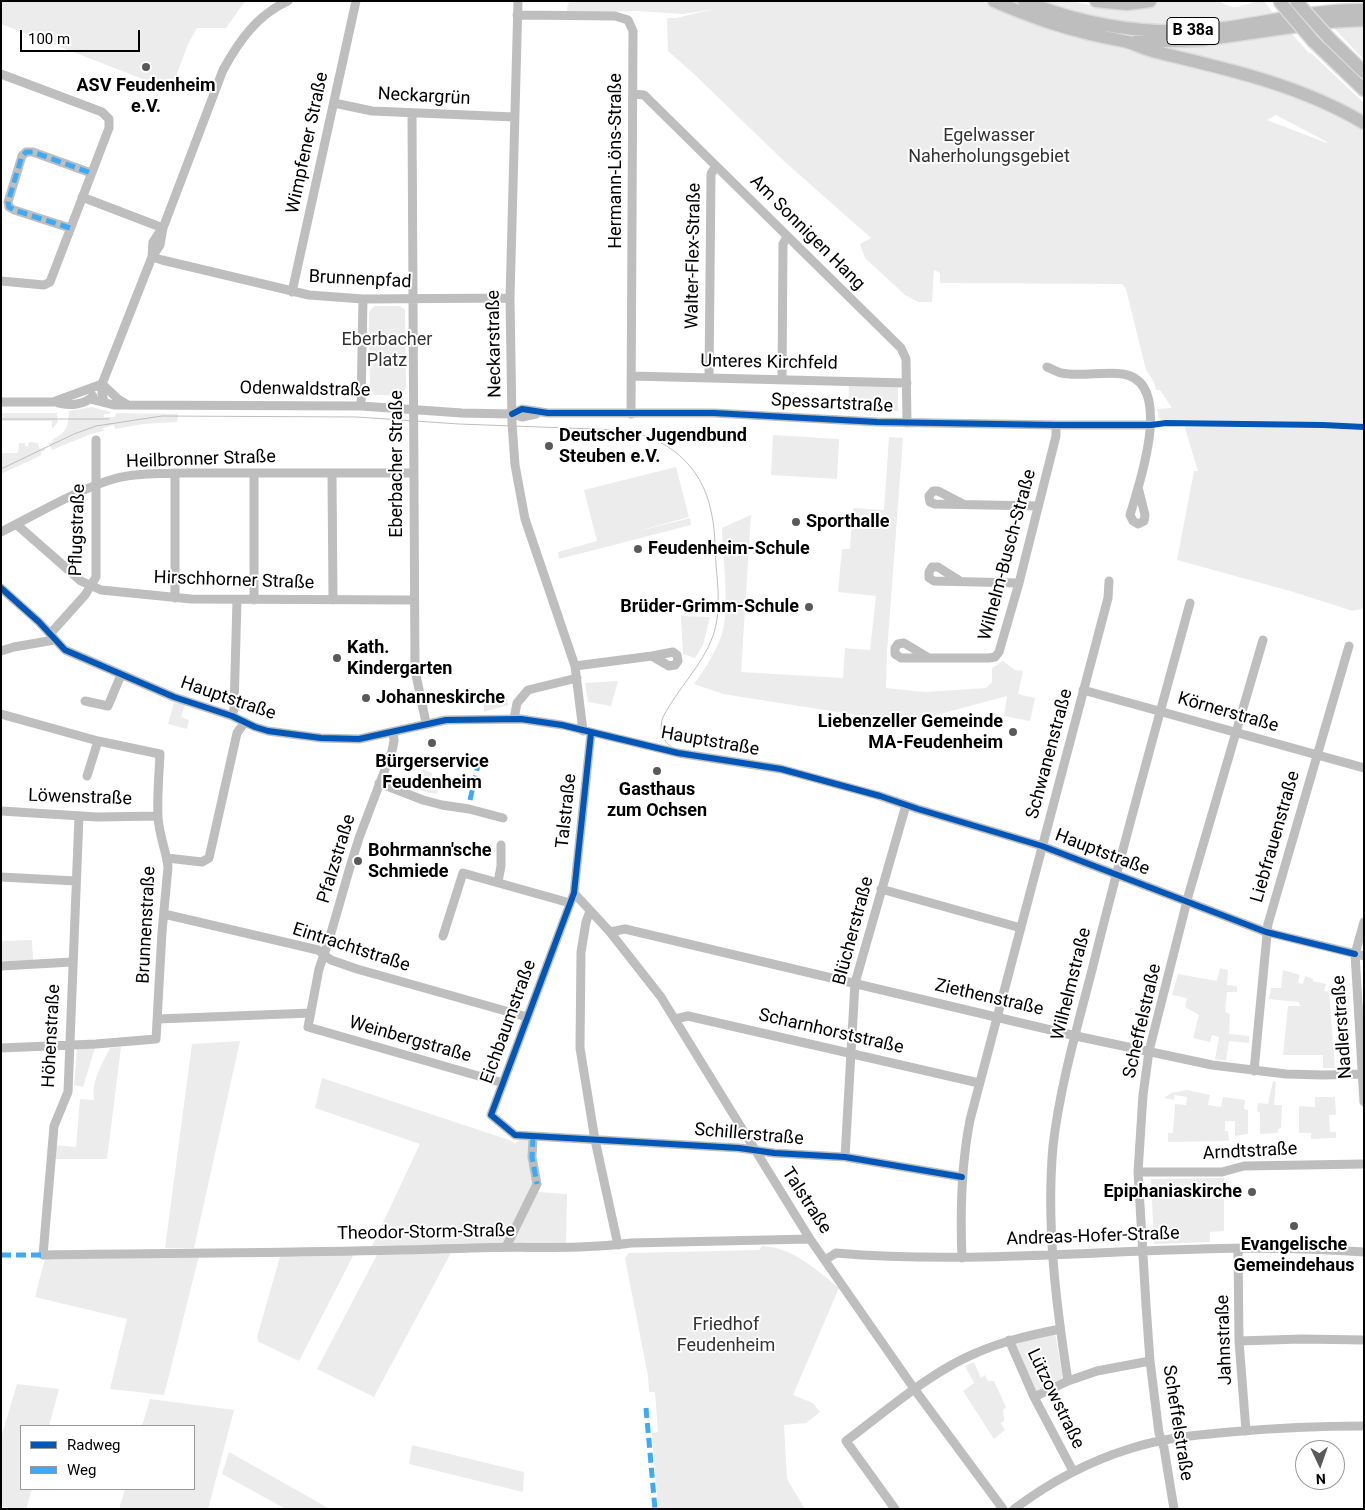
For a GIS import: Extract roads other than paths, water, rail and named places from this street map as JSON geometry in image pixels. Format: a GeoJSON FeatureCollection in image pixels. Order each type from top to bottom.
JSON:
{"type":"FeatureCollection","features":[{"type":"Feature","properties":{"kind":"highway","name":"B 38a"},"geometry":{"type":"LineString","coordinates":[[994,1],[1043,21],[1080,32],[1127,42],[1154,51],[1253,75],[1307,95],[1364,123]]}},
{"type":"Feature","properties":{"kind":"highway","name":"B 38a"},"geometry":{"type":"LineString","coordinates":[[1024,1],[1072,18],[1109,26],[1147,31],[1187,32],[1324,12],[1364,10]]}},
{"type":"Feature","properties":{"kind":"highway","name":"B 38a"},"geometry":{"type":"LineString","coordinates":[[1096,1],[1127,4],[1150,1]]}},
{"type":"Feature","properties":{"kind":"highway"},"geometry":{"type":"LineString","coordinates":[[1279,1],[1313,41],[1364,90]]}},
{"type":"Feature","properties":{"kind":"highway"},"geometry":{"type":"LineString","coordinates":[[1296,1],[1328,38],[1364,72]]}},
{"type":"Feature","properties":{"kind":"highway","name":"B 38a"},"geometry":{"type":"LineString","coordinates":[[1127,42],[1202,40],[1326,22],[1364,20]]}},
{"type":"Feature","properties":{"kind":"street"},"geometry":{"type":"LineString","coordinates":[[90,399],[102,384],[152,257],[153,242],[163,228],[217,86],[236,46],[254,24],[288,1]]}},
{"type":"Feature","properties":{"kind":"street","name":"Wimpfener Straße"},"geometry":{"type":"LineString","coordinates":[[292,292],[356,1]]}},
{"type":"Feature","properties":{"kind":"street","name":"Neckarstraße"},"geometry":{"type":"LineString","coordinates":[[518,1],[510,298],[515,465],[525,519],[575,666],[587,732]]}},
{"type":"Feature","properties":{"kind":"street","name":"Hermann-Löns-Straße"},"geometry":{"type":"LineString","coordinates":[[517,15],[615,16],[628,20],[633,31],[631,414]]}},
{"type":"Feature","properties":{"kind":"street"},"geometry":{"type":"LineString","coordinates":[[1,74],[102,112],[108,119],[109,128],[50,282],[44,285],[1,281]]}},
{"type":"Feature","properties":{"kind":"street","name":"Am Sonnigen Hang"},"geometry":{"type":"LineString","coordinates":[[633,94],[644,95],[901,348],[906,359],[907,423]]}},
{"type":"Feature","properties":{"kind":"street","name":"Neckargrün"},"geometry":{"type":"LineString","coordinates":[[334,103],[372,111],[514,117]]}},
{"type":"Feature","properties":{"kind":"street","name":"Eberbacher Straße"},"geometry":{"type":"LineString","coordinates":[[412,114],[414,600],[416,670],[426,723]]}},
{"type":"Feature","properties":{"kind":"street"},"geometry":{"type":"LineString","coordinates":[[70,228],[9,207],[8,202],[22,156],[26,152],[33,152],[91,173]]}},
{"type":"Feature","properties":{"kind":"street","name":"Walter-Flex-Straße"},"geometry":{"type":"LineString","coordinates":[[709,378],[711,174],[716,166]]}},
{"type":"Feature","properties":{"kind":"street"},"geometry":{"type":"LineString","coordinates":[[82,197],[163,228]]}},
{"type":"Feature","properties":{"kind":"street"},"geometry":{"type":"LineString","coordinates":[[782,380],[783,244],[788,237]]}},
{"type":"Feature","properties":{"kind":"street","name":"Brunnenpfad"},"geometry":{"type":"LineString","coordinates":[[152,257],[292,292],[334,298],[510,298]]}},
{"type":"Feature","properties":{"kind":"street"},"geometry":{"type":"LineString","coordinates":[[362,406],[363,298]]}},
{"type":"Feature","properties":{"kind":"street"},"geometry":{"type":"LineString","coordinates":[[1047,368],[1061,373],[1124,374],[1134,378],[1143,386],[1150,411],[1151,436],[1138,487]]}},
{"type":"Feature","properties":{"kind":"street","name":"Unteres Kirchfeld"},"geometry":{"type":"LineString","coordinates":[[631,376],[906,383]]}},
{"type":"Feature","properties":{"kind":"street"},"geometry":{"type":"LineString","coordinates":[[102,384],[104,402]]}},
{"type":"Feature","properties":{"kind":"street"},"geometry":{"type":"LineString","coordinates":[[102,384],[118,399],[128,405]]}},
{"type":"Feature","properties":{"kind":"street","name":"Odenwaldstraße"},"geometry":{"type":"LineString","coordinates":[[53,402],[102,384]]}},
{"type":"Feature","properties":{"kind":"street","name":"Odenwaldstraße"},"geometry":{"type":"LineString","coordinates":[[1,402],[78,404],[90,399],[114,405],[362,406],[462,413],[512,414]]}},
{"type":"Feature","properties":{"kind":"street","name":"Spessartstraße"},"geometry":{"type":"LineString","coordinates":[[512,414],[522,416],[548,413],[714,413],[861,422],[1056,426],[1151,425]]}},
{"type":"Feature","properties":{"kind":"street","name":"Wilhelm-Busch-Straße"},"geometry":{"type":"LineString","coordinates":[[929,658],[995,657],[999,652],[1019,583],[1056,436],[1056,426]]}},
{"type":"Feature","properties":{"kind":"street","name":"Pflugstraße"},"geometry":{"type":"LineString","coordinates":[[52,637],[92,587],[96,577],[96,440]]}},
{"type":"Feature","properties":{"kind":"street"},"geometry":{"type":"LineString","coordinates":[[175,473],[175,598]]}},
{"type":"Feature","properties":{"kind":"street","name":"Heilbronner Straße"},"geometry":{"type":"LineString","coordinates":[[1,532],[95,486],[118,478],[175,473],[413,474]]}},
{"type":"Feature","properties":{"kind":"street"},"geometry":{"type":"LineString","coordinates":[[254,473],[254,600]]}},
{"type":"Feature","properties":{"kind":"street"},"geometry":{"type":"LineString","coordinates":[[332,474],[333,600]]}},
{"type":"Feature","properties":{"kind":"street"},"geometry":{"type":"LineString","coordinates":[[964,504],[1038,506]]}},
{"type":"Feature","properties":{"kind":"street","name":"Hirschhorner Straße"},"geometry":{"type":"LineString","coordinates":[[16,524],[81,581],[101,590],[175,598],[237,600],[414,600]]}},
{"type":"Feature","properties":{"kind":"street"},"geometry":{"type":"LineString","coordinates":[[960,581],[1019,583]]}},
{"type":"Feature","properties":{"kind":"street","name":"Schwanenstraße"},"geometry":{"type":"LineString","coordinates":[[962,1258],[960,1202],[965,1144],[1108,598],[1109,581]]}},
{"type":"Feature","properties":{"kind":"street","name":"Hauptstraße"},"geometry":{"type":"LineString","coordinates":[[1,588],[68,651],[174,697],[232,716],[255,727],[328,738],[358,738],[446,720],[514,719],[542,721],[678,752],[796,772],[1042,846],[1266,932],[1359,955]]}},
{"type":"Feature","properties":{"kind":"street"},"geometry":{"type":"LineString","coordinates":[[232,716],[234,709],[237,600]]}},
{"type":"Feature","properties":{"kind":"street","name":"Wilhelmstraße"},"geometry":{"type":"LineString","coordinates":[[1068,1381],[1060,1329],[1053,1254],[1051,1190],[1054,1145],[1061,1098],[1116,874],[1190,603]]}},
{"type":"Feature","properties":{"kind":"street"},"geometry":{"type":"LineString","coordinates":[[1,651],[52,637]]}},
{"type":"Feature","properties":{"kind":"street","name":"Scheffelstraße"},"geometry":{"type":"LineString","coordinates":[[1174,1509],[1162,1440],[1159,1433],[1150,1361],[1138,1172],[1142,1104],[1149,1051],[1188,902],[1263,640]]}},
{"type":"Feature","properties":{"kind":"street","name":"Liebfrauenstraße"},"geometry":{"type":"LineString","coordinates":[[1254,1071],[1266,932],[1349,646]]}},
{"type":"Feature","properties":{"kind":"street"},"geometry":{"type":"LineString","coordinates":[[575,666],[652,656]]}},
{"type":"Feature","properties":{"kind":"street"},"geometry":{"type":"LineString","coordinates":[[85,701],[108,706],[121,675]]}},
{"type":"Feature","properties":{"kind":"street"},"geometry":{"type":"LineString","coordinates":[[514,719],[517,703],[528,690],[577,678]]}},
{"type":"Feature","properties":{"kind":"street","name":"Körnerstraße"},"geometry":{"type":"LineString","coordinates":[[1083,690],[1364,768]]}},
{"type":"Feature","properties":{"kind":"street"},"geometry":{"type":"LineString","coordinates":[[1,724],[2,714],[98,740],[87,776]]}},
{"type":"Feature","properties":{"kind":"street"},"geometry":{"type":"LineString","coordinates":[[167,858],[202,862],[209,858],[237,733],[245,722]]}},
{"type":"Feature","properties":{"kind":"street","name":"Pfalzstraße"},"geometry":{"type":"LineString","coordinates":[[308,1027],[319,969],[354,853],[393,747],[393,732]]}},
{"type":"Feature","properties":{"kind":"street","name":"Talstraße"},"geometry":{"type":"LineString","coordinates":[[587,732],[574,892],[610,932],[661,997],[810,1239],[915,1390],[1004,1509]]}},
{"type":"Feature","properties":{"kind":"street","name":"Brunnenstraße"},"geometry":{"type":"LineString","coordinates":[[68,1045],[156,1038],[158,1019],[168,867],[162,845],[158,816],[160,754],[98,740]]}},
{"type":"Feature","properties":{"kind":"street"},"geometry":{"type":"LineString","coordinates":[[379,783],[423,800],[503,818]]}},
{"type":"Feature","properties":{"kind":"street","name":"Blücherstraße"},"geometry":{"type":"LineString","coordinates":[[845,1157],[855,983],[906,805]]}},
{"type":"Feature","properties":{"kind":"street","name":"Löwenstraße"},"geometry":{"type":"LineString","coordinates":[[1,811],[79,816],[158,816]]}},
{"type":"Feature","properties":{"kind":"street","name":"Höhenstraße"},"geometry":{"type":"LineString","coordinates":[[43,1255],[54,1126],[68,1092],[68,1045],[79,816]]}},
{"type":"Feature","properties":{"kind":"street"},"geometry":{"type":"LineString","coordinates":[[498,882],[501,866],[501,845]]}},
{"type":"Feature","properties":{"kind":"street"},"geometry":{"type":"LineString","coordinates":[[442,936],[463,873],[570,903]]}},
{"type":"Feature","properties":{"kind":"street"},"geometry":{"type":"LineString","coordinates":[[1,877],[76,881]]}},
{"type":"Feature","properties":{"kind":"street"},"geometry":{"type":"LineString","coordinates":[[881,889],[1021,928]]}},
{"type":"Feature","properties":{"kind":"street","name":"Eichbaumstraße"},"geometry":{"type":"LineString","coordinates":[[533,1137],[515,1135],[491,1115],[574,892]]}},
{"type":"Feature","properties":{"kind":"street"},"geometry":{"type":"LineString","coordinates":[[590,911],[586,922],[581,952],[580,1048],[595,1140],[618,1245]]}},
{"type":"Feature","properties":{"kind":"street","name":"Eintrachtstraße"},"geometry":{"type":"LineString","coordinates":[[164,914],[318,950],[331,960],[357,969],[527,1017]]}},
{"type":"Feature","properties":{"kind":"street","name":"Nadlerstraße"},"geometry":{"type":"LineString","coordinates":[[1364,922],[1359,955],[1364,1102]]}},
{"type":"Feature","properties":{"kind":"street","name":"Ziethenstraße"},"geometry":{"type":"LineString","coordinates":[[610,932],[625,929],[1076,1036],[1212,1065],[1254,1071],[1323,1075],[1363,1074]]}},
{"type":"Feature","properties":{"kind":"street"},"geometry":{"type":"LineString","coordinates":[[1,966],[72,962]]}},
{"type":"Feature","properties":{"kind":"street"},"geometry":{"type":"LineString","coordinates":[[158,1019],[311,1013]]}},
{"type":"Feature","properties":{"kind":"street","name":"Scharnhorststraße"},"geometry":{"type":"LineString","coordinates":[[675,1019],[688,1016],[980,1083]]}},
{"type":"Feature","properties":{"kind":"street","name":"Weinbergstraße"},"geometry":{"type":"LineString","coordinates":[[308,1027],[502,1083]]}},
{"type":"Feature","properties":{"kind":"street"},"geometry":{"type":"LineString","coordinates":[[1,1048],[68,1045]]}},
{"type":"Feature","properties":{"kind":"street"},"geometry":{"type":"LineString","coordinates":[[506,1247],[537,1184],[532,1157],[533,1137]]}},
{"type":"Feature","properties":{"kind":"street","name":"Schillerstraße"},"geometry":{"type":"LineString","coordinates":[[533,1137],[739,1148],[774,1153],[845,1157],[962,1177]]}},
{"type":"Feature","properties":{"kind":"street","name":"Arndtstraße"},"geometry":{"type":"LineString","coordinates":[[1138,1172],[1222,1172],[1244,1166],[1364,1164]]}},
{"type":"Feature","properties":{"kind":"street","name":"Theodor-Storm-Straße"},"geometry":{"type":"LineString","coordinates":[[43,1255],[607,1247],[631,1243],[810,1239]]}},
{"type":"Feature","properties":{"kind":"street","name":"Andreas-Hofer-Straße"},"geometry":{"type":"LineString","coordinates":[[825,1260],[836,1252],[877,1256],[962,1258],[1238,1248],[1321,1248],[1364,1252]]}},
{"type":"Feature","properties":{"kind":"street","name":"Jahnstraße"},"geometry":{"type":"LineString","coordinates":[[1238,1248],[1239,1341],[1246,1431]]}},
{"type":"Feature","properties":{"kind":"street"},"geometry":{"type":"LineString","coordinates":[[896,1509],[846,1441],[943,1370],[974,1353],[1009,1340],[1060,1329]]}},
{"type":"Feature","properties":{"kind":"street","name":"Lützowstraße"},"geometry":{"type":"LineString","coordinates":[[1009,1340],[1034,1397],[1073,1471]]}},
{"type":"Feature","properties":{"kind":"street"},"geometry":{"type":"LineString","coordinates":[[1239,1341],[1364,1340]]}},
{"type":"Feature","properties":{"kind":"street"},"geometry":{"type":"LineString","coordinates":[[1034,1397],[1068,1381],[1097,1371],[1150,1361]]}},
{"type":"Feature","properties":{"kind":"street"},"geometry":{"type":"LineString","coordinates":[[1014,1509],[1042,1489],[1073,1471],[1128,1449],[1162,1440],[1246,1431],[1364,1426]]}},
{"type":"Feature","properties":{"kind":"tram line"},"geometry":{"type":"LineString","coordinates":[[1,469],[74,434],[96,426],[162,416],[357,417],[459,424],[621,430],[637,433],[667,446],[690,467],[706,495],[713,524],[718,582],[716,627],[703,657],[663,717],[661,723],[662,734],[672,747],[683,752],[788,769],[880,794],[1051,848],[1267,930],[1364,954]]}},
{"type":"Feature","properties":{"kind":"tram line"},"geometry":{"type":"LineString","coordinates":[[1,419],[109,419]]}},
{"type":"Feature","properties":{"kind":"place","name":"ASV Feudenheim e.V."},"geometry":{"type":"Point","coordinates":[146,67]}},
{"type":"Feature","properties":{"kind":"place","name":"Deutscher Jugendbund Steuben e.V."},"geometry":{"type":"Point","coordinates":[549,446]}},
{"type":"Feature","properties":{"kind":"place","name":"Sporthalle"},"geometry":{"type":"Point","coordinates":[796,522]}},
{"type":"Feature","properties":{"kind":"place","name":"Feudenheim-Schule"},"geometry":{"type":"Point","coordinates":[638,549]}},
{"type":"Feature","properties":{"kind":"place","name":"Brüder-Grimm-Schule"},"geometry":{"type":"Point","coordinates":[809,607]}},
{"type":"Feature","properties":{"kind":"place","name":"Kath. Kindergarten"},"geometry":{"type":"Point","coordinates":[337,658]}},
{"type":"Feature","properties":{"kind":"place","name":"Johanneskirche"},"geometry":{"type":"Point","coordinates":[366,698]}},
{"type":"Feature","properties":{"kind":"place","name":"Liebenzeller Gemeinde MA-Feudenheim"},"geometry":{"type":"Point","coordinates":[1013,732]}},
{"type":"Feature","properties":{"kind":"place","name":"Bürgerservice Feudenheim"},"geometry":{"type":"Point","coordinates":[432,743]}},
{"type":"Feature","properties":{"kind":"place","name":"Gasthaus zum Ochsen"},"geometry":{"type":"Point","coordinates":[657,771]}},
{"type":"Feature","properties":{"kind":"place","name":"Bohrmann'sche Schmiede"},"geometry":{"type":"Point","coordinates":[358,861]}},
{"type":"Feature","properties":{"kind":"place","name":"Epiphaniaskirche"},"geometry":{"type":"Point","coordinates":[1252,1192]}},
{"type":"Feature","properties":{"kind":"place","name":"Evangelische Gemeindehaus"},"geometry":{"type":"Point","coordinates":[1294,1226]}},
{"type":"Feature","properties":{"kind":"park label","name":"Egelwasser Naherholungsgebiet"},"geometry":{"type":"Point","coordinates":[989,146]}},
{"type":"Feature","properties":{"kind":"park label","name":"Eberbacher Platz"},"geometry":{"type":"Point","coordinates":[387,350]}},
{"type":"Feature","properties":{"kind":"park label","name":"Friedhof Feudenheim"},"geometry":{"type":"Point","coordinates":[726,1335]}}]}
